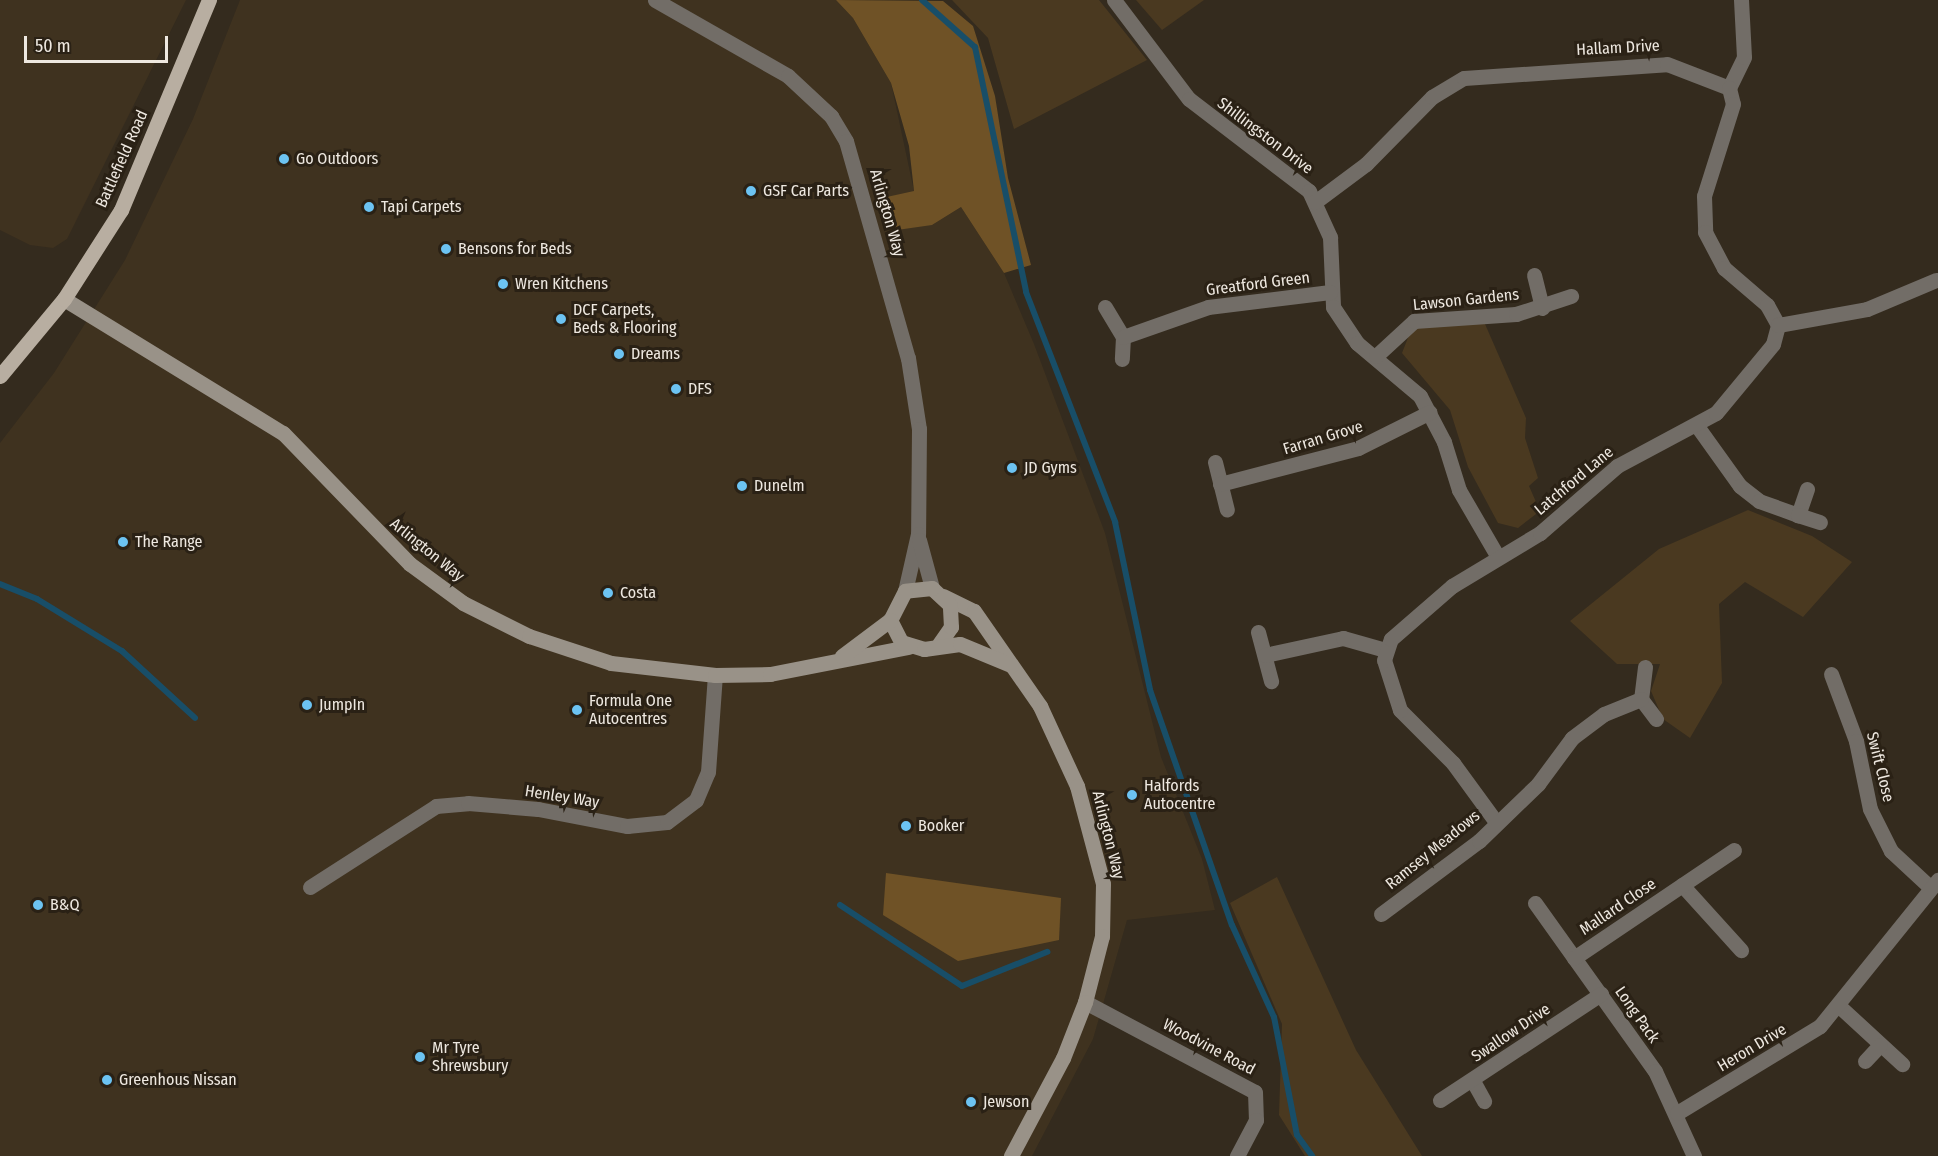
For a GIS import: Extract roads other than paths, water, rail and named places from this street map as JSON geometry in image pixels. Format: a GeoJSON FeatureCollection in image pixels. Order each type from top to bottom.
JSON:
{"type":"FeatureCollection","features":[{"type":"Feature","properties":{"kind":"main road","name":"Battlefield Road"},"geometry":{"type":"LineString","coordinates":[[0,376],[64,299],[121,210],[209,0]]}},
{"type":"Feature","properties":{"kind":"street","name":"Arlington Way"},"geometry":{"type":"LineString","coordinates":[[655,0],[788,76],[831,116],[846,141],[908,358],[919,429],[918,534],[905,591],[890,620],[881,631],[831,662]]}},
{"type":"Feature","properties":{"kind":"street","name":"Shillingston Drive"},"geometry":{"type":"LineString","coordinates":[[1114,0],[1189,99],[1229,135],[1294,178],[1316,202],[1330,237],[1330,292],[1341,322],[1376,356],[1410,384],[1430,412],[1459,490],[1498,557]]}},
{"type":"Feature","properties":{"kind":"street"},"geometry":{"type":"LineString","coordinates":[[1741,0],[1744,57],[1729,88],[1733,104],[1704,196],[1705,232],[1717,259],[1767,305],[1778,325],[1867,309],[1936,280]]}},
{"type":"Feature","properties":{"kind":"street","name":"Hallam Drive"},"geometry":{"type":"LineString","coordinates":[[1316,202],[1366,164],[1432,97],[1464,78],[1648,63],[1699,73],[1729,88]]}},
{"type":"Feature","properties":{"kind":"street"},"geometry":{"type":"LineString","coordinates":[[1534,275],[1542,308]]}},
{"type":"Feature","properties":{"kind":"street","name":"Greatford Green"},"geometry":{"type":"LineString","coordinates":[[1123,337],[1208,307],[1330,292]]}},
{"type":"Feature","properties":{"kind":"street","name":"Lawson Gardens"},"geometry":{"type":"LineString","coordinates":[[1376,356],[1414,321],[1480,320],[1542,308],[1571,296]]}},
{"type":"Feature","properties":{"kind":"street","name":"Arlington Way"},"geometry":{"type":"LineString","coordinates":[[64,299],[283,433],[365,523],[463,603],[529,636],[611,663],[715,675],[770,674],[908,647],[939,644],[960,644],[1011,665]]}},
{"type":"Feature","properties":{"kind":"street"},"geometry":{"type":"LineString","coordinates":[[1106,307],[1123,337],[1122,358]]}},
{"type":"Feature","properties":{"kind":"street","name":"Latchford Lane"},"geometry":{"type":"LineString","coordinates":[[1384,650],[1452,586],[1548,527],[1617,466],[1697,426],[1731,397],[1773,344],[1778,325]]}},
{"type":"Feature","properties":{"kind":"street","name":"Farran Grove"},"geometry":{"type":"LineString","coordinates":[[1220,484],[1358,448],[1430,412]]}},
{"type":"Feature","properties":{"kind":"street"},"geometry":{"type":"LineString","coordinates":[[1697,426],[1740,486],[1759,501],[1820,522]]}},
{"type":"Feature","properties":{"kind":"street"},"geometry":{"type":"LineString","coordinates":[[1215,462],[1227,510]]}},
{"type":"Feature","properties":{"kind":"street"},"geometry":{"type":"LineString","coordinates":[[1798,515],[1807,489]]}},
{"type":"Feature","properties":{"kind":"street","name":"Arlington Way"},"geometry":{"type":"LineString","coordinates":[[918,534],[937,592],[952,616],[939,644]]}},
{"type":"Feature","properties":{"kind":"street"},"geometry":{"type":"LineString","coordinates":[[905,591],[937,592]]}},
{"type":"Feature","properties":{"kind":"street","name":"Arlington Way"},"geometry":{"type":"LineString","coordinates":[[937,592],[974,611],[1040,706],[1077,786],[1103,884],[1102,936],[1085,1002],[1063,1058],[1011,1156]]}},
{"type":"Feature","properties":{"kind":"street"},"geometry":{"type":"LineString","coordinates":[[890,620],[895,636],[908,647]]}},
{"type":"Feature","properties":{"kind":"street"},"geometry":{"type":"LineString","coordinates":[[1258,632],[1271,681]]}},
{"type":"Feature","properties":{"kind":"street"},"geometry":{"type":"LineString","coordinates":[[1265,655],[1343,638],[1384,650],[1400,710],[1453,763],[1496,822]]}},
{"type":"Feature","properties":{"kind":"street"},"geometry":{"type":"LineString","coordinates":[[1645,667],[1641,699],[1656,719]]}},
{"type":"Feature","properties":{"kind":"street","name":"Swift Close"},"geometry":{"type":"LineString","coordinates":[[1831,674],[1856,741],[1870,808],[1891,851],[1935,884]]}},
{"type":"Feature","properties":{"kind":"street","name":"Henley Way"},"geometry":{"type":"LineString","coordinates":[[310,887],[436,806],[468,803],[538,809],[627,826],[667,822],[696,800],[708,772],[715,675]]}},
{"type":"Feature","properties":{"kind":"street","name":"Ramsey Meadows"},"geometry":{"type":"LineString","coordinates":[[1381,914],[1496,822],[1538,784],[1572,738],[1604,714],[1641,699]]}},
{"type":"Feature","properties":{"kind":"street","name":"Mallard Close"},"geometry":{"type":"LineString","coordinates":[[1574,958],[1734,850]]}},
{"type":"Feature","properties":{"kind":"street","name":"Heron Drive"},"geometry":{"type":"LineString","coordinates":[[1677,1113],[1797,1043],[1839,1006],[1935,884]]}},
{"type":"Feature","properties":{"kind":"street","name":"Mallard Close"},"geometry":{"type":"LineString","coordinates":[[1682,885],[1741,950]]}},
{"type":"Feature","properties":{"kind":"street","name":"Long Pack"},"geometry":{"type":"LineString","coordinates":[[1535,903],[1601,994],[1677,1113],[1694,1156]]}},
{"type":"Feature","properties":{"kind":"street","name":"Swallow Drive"},"geometry":{"type":"LineString","coordinates":[[1440,1100],[1473,1081],[1601,994]]}},
{"type":"Feature","properties":{"kind":"street","name":"Woodvine Road"},"geometry":{"type":"LineString","coordinates":[[1085,1002],[1255,1092],[1256,1120],[1237,1156]]}},
{"type":"Feature","properties":{"kind":"street"},"geometry":{"type":"LineString","coordinates":[[1839,1006],[1902,1064]]}},
{"type":"Feature","properties":{"kind":"street"},"geometry":{"type":"LineString","coordinates":[[1865,1061],[1880,1045]]}},
{"type":"Feature","properties":{"kind":"street"},"geometry":{"type":"LineString","coordinates":[[1473,1081],[1484,1101]]}},
{"type":"Feature","properties":{"kind":"waterway"},"geometry":{"type":"LineString","coordinates":[[922,0],[975,47],[1026,292],[1115,522],[1150,690],[1232,925],[1274,1017],[1297,1135],[1312,1156]]}},
{"type":"Feature","properties":{"kind":"waterway"},"geometry":{"type":"LineString","coordinates":[[0,584],[37,599],[122,651],[195,718]]}},
{"type":"Feature","properties":{"kind":"waterway"},"geometry":{"type":"LineString","coordinates":[[840,905],[962,986],[1047,952]]}},
{"type":"Feature","properties":{"kind":"place","name":"Go Outdoors"},"geometry":{"type":"Point","coordinates":[284,159]}},
{"type":"Feature","properties":{"kind":"place","name":"GSF Car Parts"},"geometry":{"type":"Point","coordinates":[751,191]}},
{"type":"Feature","properties":{"kind":"place","name":"Tapi Carpets"},"geometry":{"type":"Point","coordinates":[369,207]}},
{"type":"Feature","properties":{"kind":"place","name":"Bensons for Beds"},"geometry":{"type":"Point","coordinates":[446,249]}},
{"type":"Feature","properties":{"kind":"place","name":"Wren Kitchens"},"geometry":{"type":"Point","coordinates":[503,284]}},
{"type":"Feature","properties":{"kind":"place","name":"DCF Carpets, Beds & Flooring"},"geometry":{"type":"Point","coordinates":[561,319]}},
{"type":"Feature","properties":{"kind":"place","name":"Dreams"},"geometry":{"type":"Point","coordinates":[619,354]}},
{"type":"Feature","properties":{"kind":"place","name":"DFS"},"geometry":{"type":"Point","coordinates":[676,389]}},
{"type":"Feature","properties":{"kind":"place","name":"JD Gyms"},"geometry":{"type":"Point","coordinates":[1012,468]}},
{"type":"Feature","properties":{"kind":"place","name":"Dunelm"},"geometry":{"type":"Point","coordinates":[742,486]}},
{"type":"Feature","properties":{"kind":"place","name":"The Range"},"geometry":{"type":"Point","coordinates":[123,542]}},
{"type":"Feature","properties":{"kind":"place","name":"Costa"},"geometry":{"type":"Point","coordinates":[608,593]}},
{"type":"Feature","properties":{"kind":"place","name":"JumpIn"},"geometry":{"type":"Point","coordinates":[307,705]}},
{"type":"Feature","properties":{"kind":"place","name":"Formula One Autocentres"},"geometry":{"type":"Point","coordinates":[577,710]}},
{"type":"Feature","properties":{"kind":"place","name":"Halfords Autocentre"},"geometry":{"type":"Point","coordinates":[1132,795]}},
{"type":"Feature","properties":{"kind":"place","name":"Booker"},"geometry":{"type":"Point","coordinates":[906,826]}},
{"type":"Feature","properties":{"kind":"place","name":"B&Q"},"geometry":{"type":"Point","coordinates":[38,905]}},
{"type":"Feature","properties":{"kind":"place","name":"Mr Tyre Shrewsbury"},"geometry":{"type":"Point","coordinates":[420,1057]}},
{"type":"Feature","properties":{"kind":"place","name":"Greenhous Nissan"},"geometry":{"type":"Point","coordinates":[107,1080]}},
{"type":"Feature","properties":{"kind":"place","name":"Jewson"},"geometry":{"type":"Point","coordinates":[971,1102]}}]}
